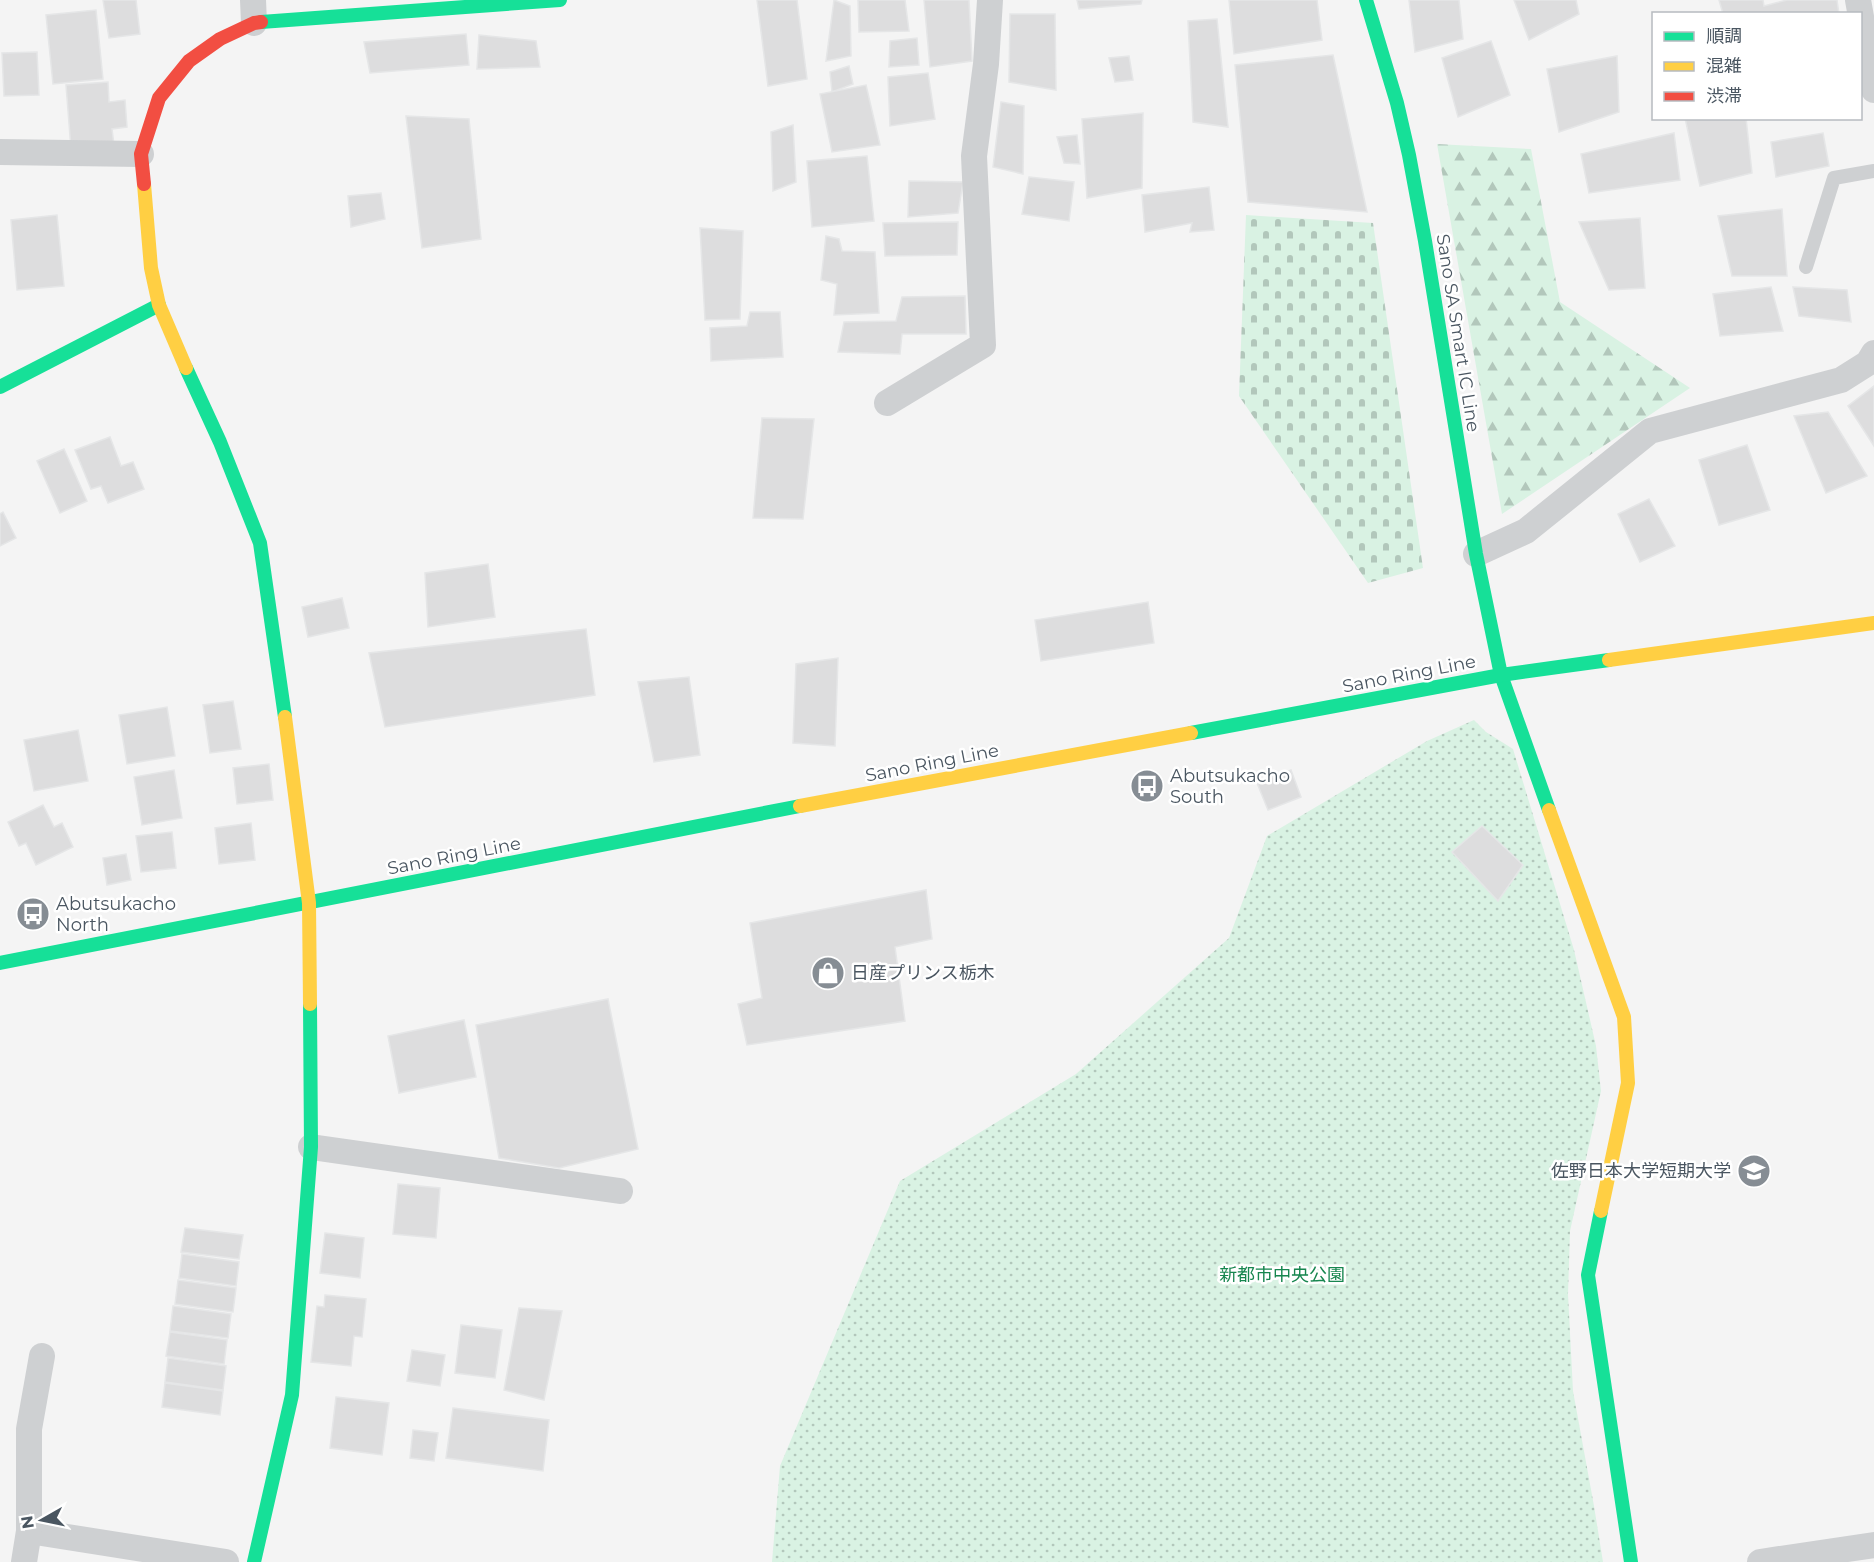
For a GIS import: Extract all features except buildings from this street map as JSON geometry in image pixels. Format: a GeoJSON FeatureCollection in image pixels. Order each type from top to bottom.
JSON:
{"type":"FeatureCollection","features":[{"type":"Feature","properties":{"kind":"street"},"geometry":{"type":"LineString","coordinates":[[254,1562],[292,1395],[311,1148],[309,903],[276,645],[260,543],[220,442],[159,305],[152,268],[141,154],[159,98],[189,61],[253,12],[560,0]]}},
{"type":"Feature","properties":{"kind":"street"},"geometry":{"type":"LineString","coordinates":[[886,403],[983,345],[974,156],[986,64],[990,0]]}},
{"type":"Feature","properties":{"kind":"street","name":"Sano SA Smart IC Line"},"geometry":{"type":"LineString","coordinates":[[1366,0],[1397,103],[1409,155],[1476,554],[1501,675],[1624,1017],[1628,1083],[1588,1275],[1631,1562]]}},
{"type":"Feature","properties":{"kind":"street"},"geometry":{"type":"LineString","coordinates":[[1862,22],[1874,90]]}},
{"type":"Feature","properties":{"kind":"street"},"geometry":{"type":"LineString","coordinates":[[0,152],[141,154]]}},
{"type":"Feature","properties":{"kind":"street"},"geometry":{"type":"LineString","coordinates":[[0,387],[159,305]]}},
{"type":"Feature","properties":{"kind":"street"},"geometry":{"type":"LineString","coordinates":[[1476,554],[1526,531],[1650,431],[1841,380],[1869,363],[1874,353]]}},
{"type":"Feature","properties":{"kind":"street","name":"Sano Ring Line"},"geometry":{"type":"LineString","coordinates":[[0,963],[795,807],[1501,675],[1874,623]]}},
{"type":"Feature","properties":{"kind":"street"},"geometry":{"type":"LineString","coordinates":[[311,1148],[620,1191]]}},
{"type":"Feature","properties":{"kind":"street"},"geometry":{"type":"LineString","coordinates":[[24,1562],[29,1531],[29,1429],[42,1356]]}},
{"type":"Feature","properties":{"kind":"street"},"geometry":{"type":"LineString","coordinates":[[29,1531],[226,1562]]}},
{"type":"Feature","properties":{"kind":"street"},"geometry":{"type":"LineString","coordinates":[[1760,1562],[1873,1549]]}},
{"type":"Feature","properties":{"kind":"lane"},"geometry":{"type":"LineString","coordinates":[[1806,267],[1834,178],[1874,171]]}},
{"type":"Feature","properties":{"kind":"green space"},"geometry":{"type":"Polygon","coordinates":[[[1437,144],[1531,149],[1560,302],[1690,388],[1502,514],[1437,144]]]}},
{"type":"Feature","properties":{"kind":"green space"},"geometry":{"type":"Polygon","coordinates":[[[1246,215],[1373,223],[1423,568],[1368,583],[1239,396],[1246,215]]]}},
{"type":"Feature","properties":{"kind":"green space","name":"新都市中央公園"},"geometry":{"type":"Polygon","coordinates":[[[1474,720],[1486,732],[1513,749],[1574,950],[1596,1046],[1601,1091],[1570,1231],[1568,1294],[1573,1391],[1603,1562],[772,1562],[780,1466],[900,1181],[1076,1074],[1229,938],[1267,836],[1427,741],[1474,720]]]}},
{"type":"Feature","properties":{"kind":"traffic: fast"},"geometry":{"type":"LineString","coordinates":[[261,22],[560,0]]}},
{"type":"Feature","properties":{"kind":"traffic: fast"},"geometry":{"type":"LineString","coordinates":[[1366,0],[1397,103],[1409,155],[1476,554],[1501,675],[1549,810]]}},
{"type":"Feature","properties":{"kind":"traffic: fast"},"geometry":{"type":"LineString","coordinates":[[0,387],[159,305]]}},
{"type":"Feature","properties":{"kind":"traffic: fast"},"geometry":{"type":"LineString","coordinates":[[186,368],[220,442],[260,543],[285,717]]}},
{"type":"Feature","properties":{"kind":"traffic: fast"},"geometry":{"type":"LineString","coordinates":[[1191,733],[1501,675],[1609,660]]}},
{"type":"Feature","properties":{"kind":"traffic: fast"},"geometry":{"type":"LineString","coordinates":[[0,963],[800,806]]}},
{"type":"Feature","properties":{"kind":"traffic: fast"},"geometry":{"type":"LineString","coordinates":[[254,1562],[292,1395],[311,1147],[310,1004]]}},
{"type":"Feature","properties":{"kind":"traffic: fast"},"geometry":{"type":"LineString","coordinates":[[1601,1211],[1588,1275],[1631,1562]]}},
{"type":"Feature","properties":{"kind":"traffic: slow"},"geometry":{"type":"LineString","coordinates":[[144,184],[151,268],[159,305],[186,368]]}},
{"type":"Feature","properties":{"kind":"traffic: slow"},"geometry":{"type":"LineString","coordinates":[[1609,660],[1874,623]]}},
{"type":"Feature","properties":{"kind":"traffic: slow"},"geometry":{"type":"LineString","coordinates":[[285,717],[309,903],[310,1004]]}},
{"type":"Feature","properties":{"kind":"traffic: slow"},"geometry":{"type":"LineString","coordinates":[[800,806],[1191,733]]}},
{"type":"Feature","properties":{"kind":"traffic: slow"},"geometry":{"type":"LineString","coordinates":[[1549,810],[1624,1017],[1628,1083],[1601,1211]]}},
{"type":"Feature","properties":{"kind":"traffic: jam"},"geometry":{"type":"LineString","coordinates":[[144,184],[141,154],[159,98],[189,61],[220,39],[261,22]]}},
{"type":"Feature","properties":{"kind":"place","name":"Abutsukacho South"},"geometry":{"type":"Point","coordinates":[1147,786]}},
{"type":"Feature","properties":{"kind":"place","name":"Abutsukacho North"},"geometry":{"type":"Point","coordinates":[33,914]}},
{"type":"Feature","properties":{"kind":"place","name":"日産プリンス栃木"},"geometry":{"type":"Point","coordinates":[828,973]}},
{"type":"Feature","properties":{"kind":"place","name":"佐野日本大学短期大学"},"geometry":{"type":"Point","coordinates":[1754,1171]}}]}
